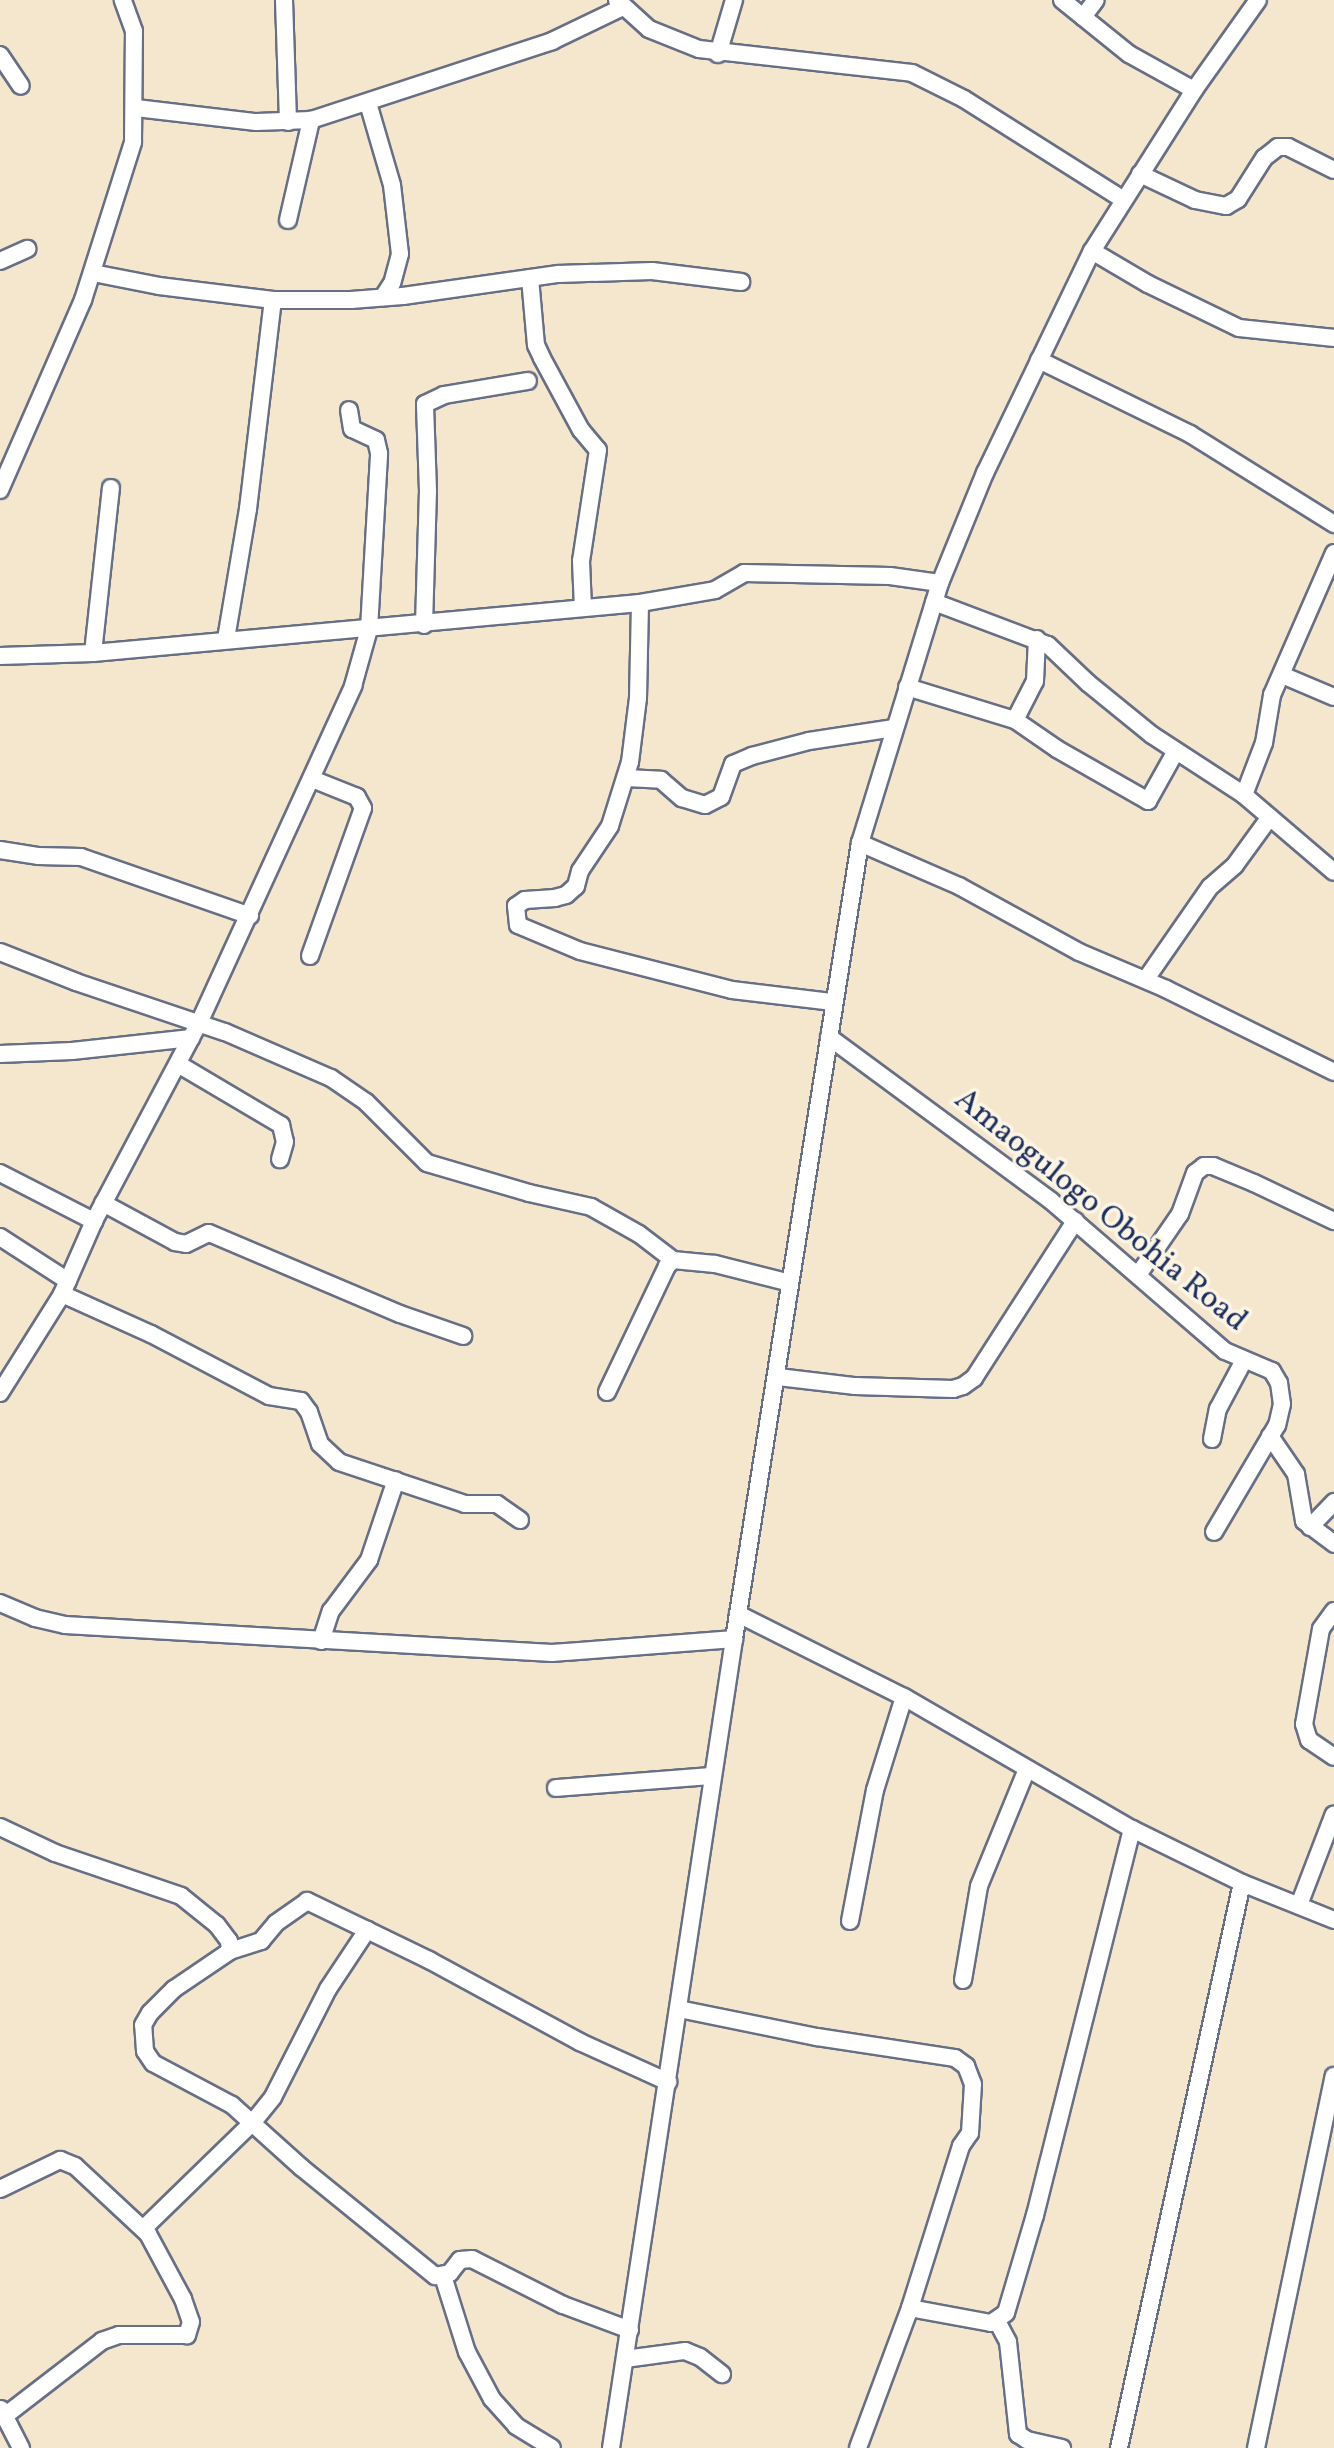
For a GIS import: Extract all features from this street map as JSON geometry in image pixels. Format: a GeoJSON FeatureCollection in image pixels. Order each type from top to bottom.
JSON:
{"type":"FeatureCollection","features":[{"type":"Feature","properties":{"kind":"street"},"geometry":{"type":"LineString","coordinates":[[0,490],[58,361],[93,273],[133,142],[136,108],[134,31],[123,0]]}},
{"type":"Feature","properties":{"kind":"street"},"geometry":{"type":"LineString","coordinates":[[284,0],[288,122]]}},
{"type":"Feature","properties":{"kind":"street"},"geometry":{"type":"LineString","coordinates":[[718,54],[734,0]]}},
{"type":"Feature","properties":{"kind":"street"},"geometry":{"type":"LineString","coordinates":[[1062,0],[1145,64],[1194,90]]}},
{"type":"Feature","properties":{"kind":"street"},"geometry":{"type":"LineString","coordinates":[[1083,17],[1096,0]]}},
{"type":"Feature","properties":{"kind":"street"},"geometry":{"type":"LineString","coordinates":[[611,2448],[734,1639],[778,1377],[833,1002],[860,843],[940,583],[964,520],[1039,360],[1092,251],[1194,90],[1258,0]]}},
{"type":"Feature","properties":{"kind":"street"},"geometry":{"type":"LineString","coordinates":[[136,108],[288,122],[311,120],[580,30],[620,4],[649,29],[674,42],[718,54],[912,73],[964,99],[1124,200]]}},
{"type":"Feature","properties":{"kind":"street"},"geometry":{"type":"LineString","coordinates":[[0,55],[21,86]]}},
{"type":"Feature","properties":{"kind":"street"},"geometry":{"type":"LineString","coordinates":[[368,103],[392,185],[400,254],[392,283],[383,297]]}},
{"type":"Feature","properties":{"kind":"street"},"geometry":{"type":"LineString","coordinates":[[288,220],[311,120]]}},
{"type":"Feature","properties":{"kind":"street"},"geometry":{"type":"LineString","coordinates":[[1140,174],[1195,200],[1226,206],[1238,199],[1264,158],[1278,147],[1288,147],[1334,170]]}},
{"type":"Feature","properties":{"kind":"street"},"geometry":{"type":"LineString","coordinates":[[0,261],[27,249]]}},
{"type":"Feature","properties":{"kind":"street"},"geometry":{"type":"LineString","coordinates":[[1092,251],[1148,284],[1239,328],[1334,338]]}},
{"type":"Feature","properties":{"kind":"street"},"geometry":{"type":"LineString","coordinates":[[93,273],[159,286],[273,300],[383,297],[558,274],[652,271],[741,282]]}},
{"type":"Feature","properties":{"kind":"street"},"geometry":{"type":"LineString","coordinates":[[530,278],[536,345],[581,430],[598,450],[581,561],[583,608]]}},
{"type":"Feature","properties":{"kind":"street"},"geometry":{"type":"LineString","coordinates":[[226,639],[248,509],[273,300]]}},
{"type":"Feature","properties":{"kind":"street"},"geometry":{"type":"LineString","coordinates":[[1039,360],[1190,434],[1334,524]]}},
{"type":"Feature","properties":{"kind":"street"},"geometry":{"type":"LineString","coordinates":[[424,625],[428,491],[425,404],[444,395],[528,381]]}},
{"type":"Feature","properties":{"kind":"street"},"geometry":{"type":"LineString","coordinates":[[0,1393],[65,1288],[103,1203],[195,1030],[353,686],[369,629],[379,445],[352,429],[349,410]]}},
{"type":"Feature","properties":{"kind":"street"},"geometry":{"type":"LineString","coordinates":[[93,653],[111,488]]}},
{"type":"Feature","properties":{"kind":"street"},"geometry":{"type":"LineString","coordinates":[[1244,795],[1264,743],[1272,695],[1334,553]]}},
{"type":"Feature","properties":{"kind":"street"},"geometry":{"type":"LineString","coordinates":[[0,656],[93,653],[640,603],[715,590],[744,573],[890,576],[940,583]]}},
{"type":"Feature","properties":{"kind":"street"},"geometry":{"type":"LineString","coordinates":[[934,602],[1037,639],[1059,652],[1088,683],[1176,751],[1244,795],[1334,872]]}},
{"type":"Feature","properties":{"kind":"street"},"geometry":{"type":"LineString","coordinates":[[640,603],[638,698],[626,778],[610,826],[580,871],[576,886],[566,895],[525,900],[516,906],[518,925],[580,951],[732,990],[833,1002]]}},
{"type":"Feature","properties":{"kind":"street"},"geometry":{"type":"LineString","coordinates":[[1015,720],[1035,681],[1037,639]]}},
{"type":"Feature","properties":{"kind":"street"},"geometry":{"type":"LineString","coordinates":[[1282,675],[1334,697]]}},
{"type":"Feature","properties":{"kind":"street"},"geometry":{"type":"LineString","coordinates":[[907,687],[1015,720],[1057,749],[1148,801],[1176,751]]}},
{"type":"Feature","properties":{"kind":"street"},"geometry":{"type":"LineString","coordinates":[[626,778],[661,780],[682,798],[705,805],[721,797],[733,764],[752,756],[809,741],[894,728]]}},
{"type":"Feature","properties":{"kind":"street"},"geometry":{"type":"LineString","coordinates":[[310,956],[363,808],[357,797],[312,779]]}},
{"type":"Feature","properties":{"kind":"street"},"geometry":{"type":"LineString","coordinates":[[1146,979],[1210,887],[1235,865],[1270,817]]}},
{"type":"Feature","properties":{"kind":"street"},"geometry":{"type":"LineString","coordinates":[[860,843],[986,899],[1079,952],[1146,979],[1334,1072]]}},
{"type":"Feature","properties":{"kind":"street"},"geometry":{"type":"LineString","coordinates":[[0,850],[38,856],[81,857],[250,916]]}},
{"type":"Feature","properties":{"kind":"street"},"geometry":{"type":"LineString","coordinates":[[0,952],[195,1030],[331,1078],[366,1102],[427,1163],[529,1193],[591,1207],[630,1228],[673,1260],[715,1264],[790,1283]]}},
{"type":"Feature","properties":{"kind":"street"},"geometry":{"type":"LineString","coordinates":[[0,1054],[72,1051],[195,1030]]}},
{"type":"Feature","properties":{"kind":"street","name":"Amaogulogo Obohia Road"},"geometry":{"type":"LineString","coordinates":[[829,1037],[1075,1221],[1225,1351],[1272,1371],[1279,1383],[1282,1404],[1270,1436],[1214,1532]]}},
{"type":"Feature","properties":{"kind":"street"},"geometry":{"type":"LineString","coordinates":[[178,1064],[281,1125],[285,1142],[280,1159]]}},
{"type":"Feature","properties":{"kind":"street"},"geometry":{"type":"LineString","coordinates":[[1138,1275],[1180,1214],[1195,1173],[1204,1166],[1213,1166],[1254,1183],[1334,1221]]}},
{"type":"Feature","properties":{"kind":"street"},"geometry":{"type":"LineString","coordinates":[[0,1173],[94,1221]]}},
{"type":"Feature","properties":{"kind":"street"},"geometry":{"type":"LineString","coordinates":[[103,1203],[175,1242],[186,1244],[209,1233],[400,1314],[463,1336]]}},
{"type":"Feature","properties":{"kind":"street"},"geometry":{"type":"LineString","coordinates":[[778,1377],[855,1386],[953,1389],[963,1386],[974,1378],[1075,1221]]}},
{"type":"Feature","properties":{"kind":"street"},"geometry":{"type":"LineString","coordinates":[[0,1237],[65,1288],[269,1396],[301,1401],[309,1412],[325,1453],[339,1462],[465,1504],[497,1504],[520,1520]]}},
{"type":"Feature","properties":{"kind":"street"},"geometry":{"type":"LineString","coordinates":[[607,1392],[667,1266],[673,1260]]}},
{"type":"Feature","properties":{"kind":"street"},"geometry":{"type":"LineString","coordinates":[[1212,1439],[1218,1409],[1244,1360]]}},
{"type":"Feature","properties":{"kind":"street"},"geometry":{"type":"LineString","coordinates":[[1270,1436],[1296,1474],[1302,1515],[1310,1527],[1334,1544]]}},
{"type":"Feature","properties":{"kind":"street"},"geometry":{"type":"LineString","coordinates":[[321,1641],[331,1611],[369,1560],[396,1480]]}},
{"type":"Feature","properties":{"kind":"street"},"geometry":{"type":"LineString","coordinates":[[1310,1527],[1334,1502]]}},
{"type":"Feature","properties":{"kind":"street"},"geometry":{"type":"LineString","coordinates":[[0,1603],[35,1618],[65,1625],[552,1653],[734,1639]]}},
{"type":"Feature","properties":{"kind":"street"},"geometry":{"type":"LineString","coordinates":[[1334,1611],[1321,1629],[1304,1724],[1309,1740],[1334,1757]]}},
{"type":"Feature","properties":{"kind":"street"},"geometry":{"type":"LineString","coordinates":[[738,1614],[904,1697],[1132,1829],[1242,1883],[1334,1920]]}},
{"type":"Feature","properties":{"kind":"street"},"geometry":{"type":"LineString","coordinates":[[850,1921],[878,1778],[904,1697]]}},
{"type":"Feature","properties":{"kind":"street"},"geometry":{"type":"LineString","coordinates":[[963,1980],[979,1886],[1027,1769]]}},
{"type":"Feature","properties":{"kind":"street"},"geometry":{"type":"LineString","coordinates":[[556,1788],[713,1776]]}},
{"type":"Feature","properties":{"kind":"street"},"geometry":{"type":"LineString","coordinates":[[1299,1905],[1334,1814]]}},
{"type":"Feature","properties":{"kind":"street"},"geometry":{"type":"LineString","coordinates":[[0,1827],[55,1853],[181,1896],[217,1925],[229,1941],[230,1951]]}},
{"type":"Feature","properties":{"kind":"street"},"geometry":{"type":"LineString","coordinates":[[997,2321],[1006,2313],[1035,2215],[1132,1829]]}},
{"type":"Feature","properties":{"kind":"street"},"geometry":{"type":"LineString","coordinates":[[1119,2448],[1242,1883]]}},
{"type":"Feature","properties":{"kind":"street"},"geometry":{"type":"LineString","coordinates":[[443,2276],[429,2272],[302,2168],[232,2105],[153,2063],[142,2038],[143,2025],[158,2003],[230,1951],[261,1941],[283,1917],[307,1901],[580,2042],[668,2082]]}},
{"type":"Feature","properties":{"kind":"street"},"geometry":{"type":"LineString","coordinates":[[144,2228],[253,2122],[273,2097],[328,1989],[367,1930]]}},
{"type":"Feature","properties":{"kind":"street"},"geometry":{"type":"LineString","coordinates":[[679,2009],[817,2037],[955,2058],[966,2066],[973,2084],[971,2128],[961,2146],[910,2308],[858,2448]]}},
{"type":"Feature","properties":{"kind":"street"},"geometry":{"type":"LineString","coordinates":[[1256,2448],[1334,2076]]}},
{"type":"Feature","properties":{"kind":"street"},"geometry":{"type":"LineString","coordinates":[[0,2189],[35,2170],[67,2161],[144,2228],[183,2299],[191,2330],[180,2336],[119,2335],[102,2341],[3,2411],[21,2448]]}},
{"type":"Feature","properties":{"kind":"street"},"geometry":{"type":"LineString","coordinates":[[443,2276],[460,2260],[472,2259],[563,2305],[630,2330]]}},
{"type":"Feature","properties":{"kind":"street"},"geometry":{"type":"LineString","coordinates":[[443,2276],[467,2352],[492,2399],[516,2426],[552,2448]]}},
{"type":"Feature","properties":{"kind":"street"},"geometry":{"type":"LineString","coordinates":[[910,2308],[997,2321]]}},
{"type":"Feature","properties":{"kind":"street"},"geometry":{"type":"LineString","coordinates":[[997,2321],[1008,2342],[1018,2434],[1027,2440],[1062,2448]]}},
{"type":"Feature","properties":{"kind":"street"},"geometry":{"type":"LineString","coordinates":[[625,2359],[685,2351],[700,2357],[722,2374]]}}]}
